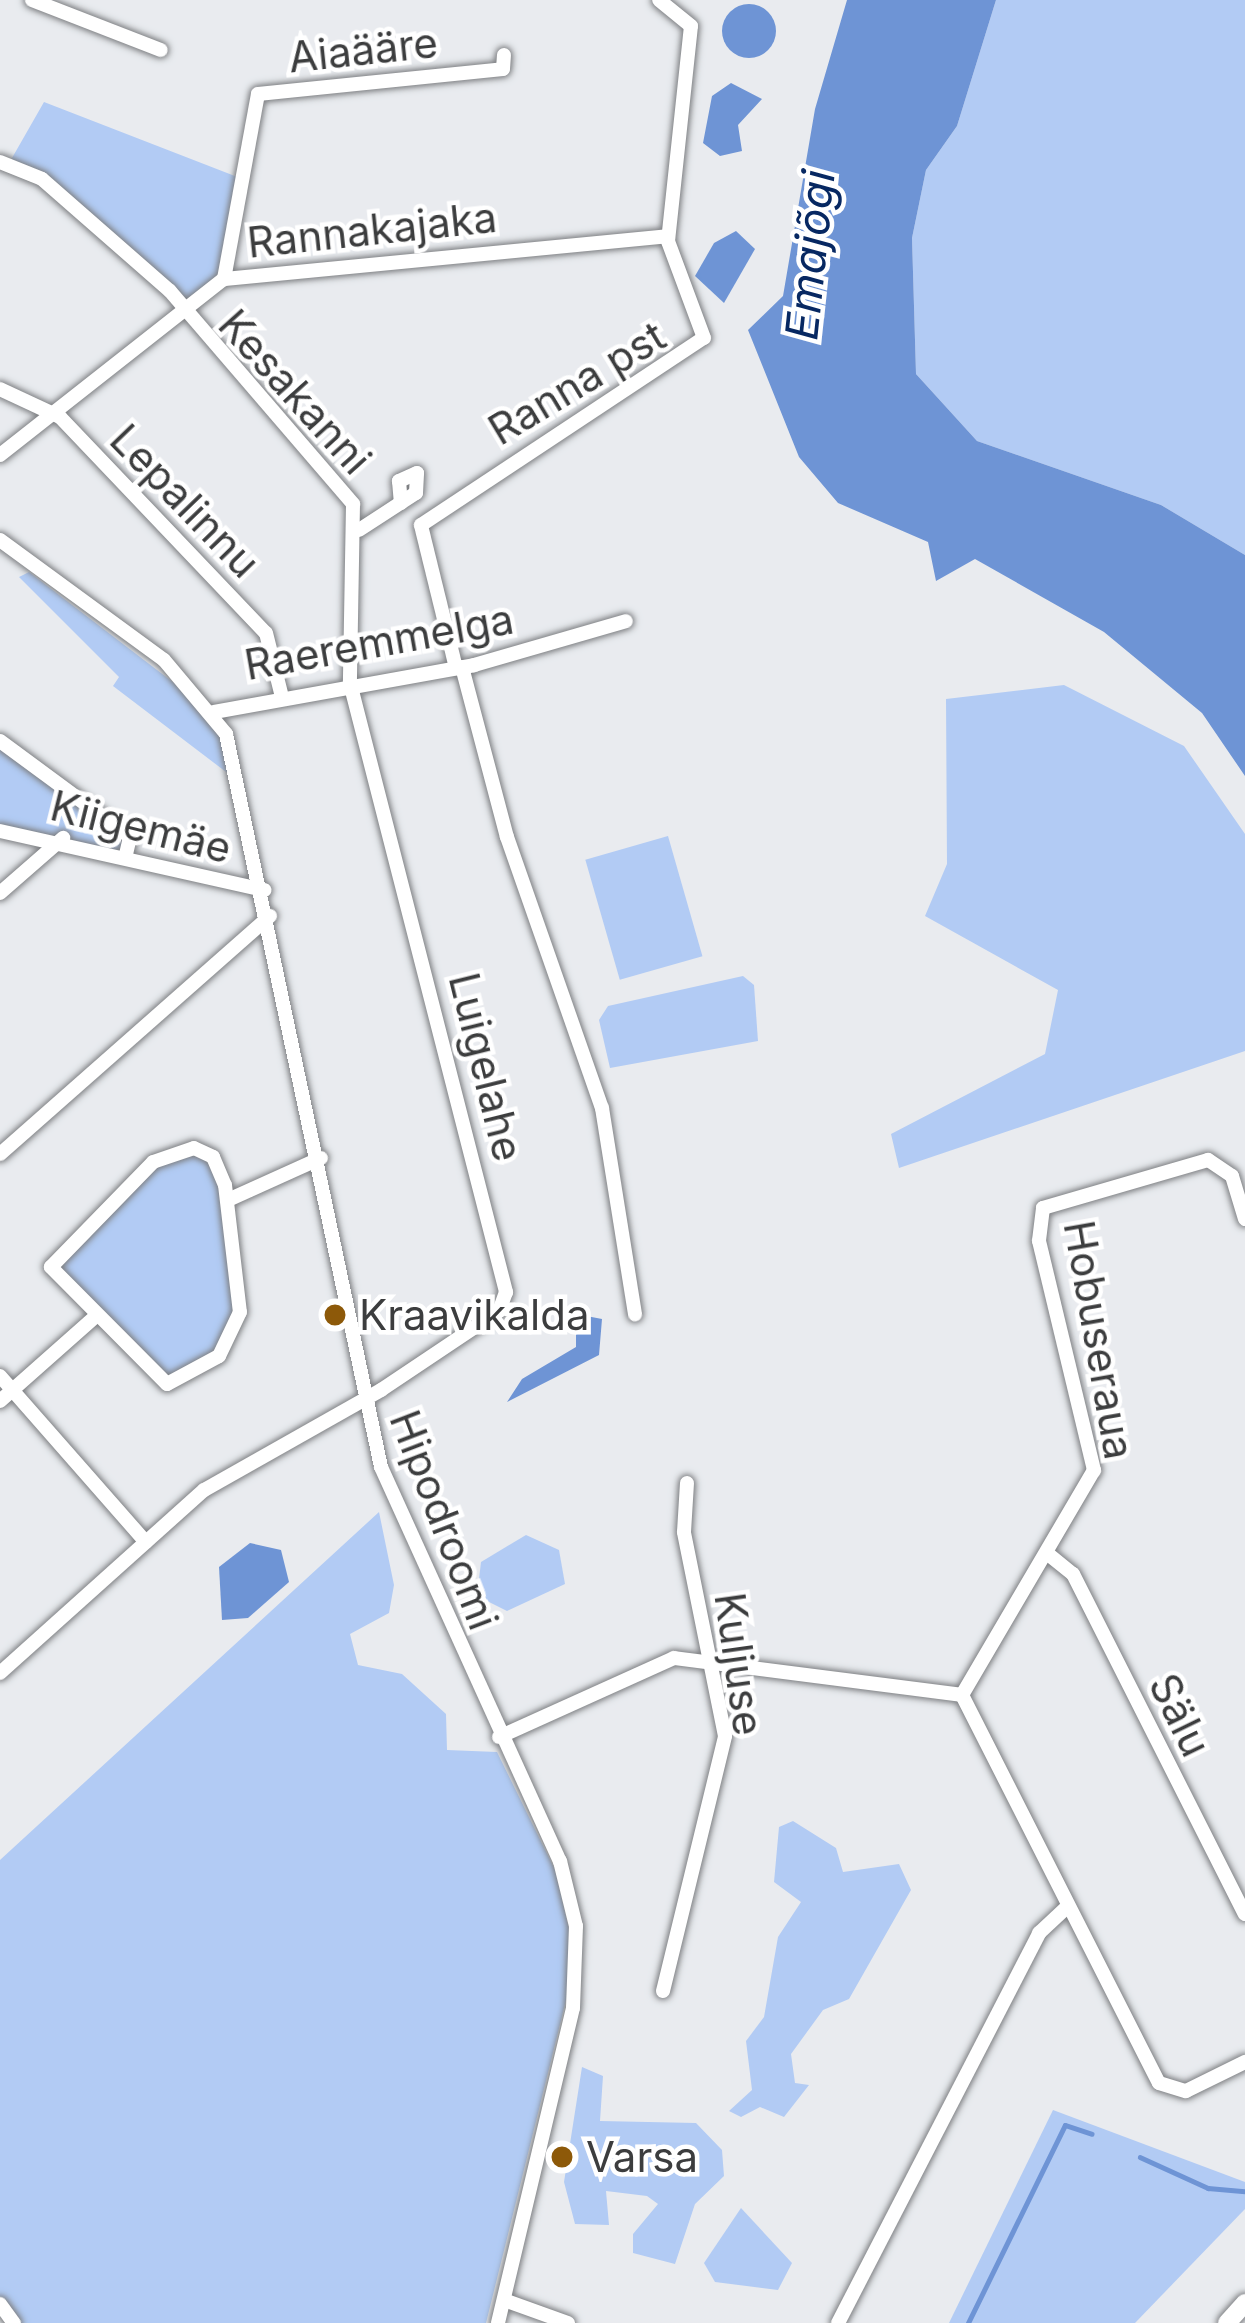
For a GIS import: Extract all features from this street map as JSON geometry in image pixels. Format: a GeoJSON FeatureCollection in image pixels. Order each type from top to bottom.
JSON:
{"type":"FeatureCollection","features":[{"type":"Feature","properties":{"kind":"main road"},"geometry":{"type":"LineString","coordinates":[[1227,2323],[1245,2303]]}},
{"type":"Feature","properties":{"kind":"street"},"geometry":{"type":"LineString","coordinates":[[32,0],[161,50]]}},
{"type":"Feature","properties":{"kind":"street","name":"Ranna pst"},"geometry":{"type":"LineString","coordinates":[[459,667],[421,524],[696,351],[701,321],[668,236],[691,26],[659,0]]}},
{"type":"Feature","properties":{"kind":"street","name":"Aiaääre"},"geometry":{"type":"LineString","coordinates":[[224,279],[258,94],[503,69],[504,55]]}},
{"type":"Feature","properties":{"kind":"street","name":"Kesakanni"},"geometry":{"type":"LineString","coordinates":[[0,162],[42,179],[182,314],[336,483],[359,530],[350,683]]}},
{"type":"Feature","properties":{"kind":"street","name":"Rannakajaka"},"geometry":{"type":"LineString","coordinates":[[0,455],[224,279],[668,236]]}},
{"type":"Feature","properties":{"kind":"street","name":"Lepalinnu"},"geometry":{"type":"LineString","coordinates":[[0,389],[48,418],[266,633],[281,694]]}},
{"type":"Feature","properties":{"kind":"street"},"geometry":{"type":"LineString","coordinates":[[359,530],[401,502]]}},
{"type":"Feature","properties":{"kind":"street","name":"Hipodroomi"},"geometry":{"type":"LineString","coordinates":[[0,540],[164,660],[214,712],[238,764],[321,1158],[363,1396],[414,1555],[560,1861],[577,1959],[498,2323]]}},
{"type":"Feature","properties":{"kind":"street","name":"Raeremmelga"},"geometry":{"type":"LineString","coordinates":[[214,712],[281,694],[459,667],[626,621]]}},
{"type":"Feature","properties":{"kind":"street"},"geometry":{"type":"LineString","coordinates":[[459,667],[507,837],[602,1108],[635,1314]]}},
{"type":"Feature","properties":{"kind":"street","name":"Luigelahe"},"geometry":{"type":"LineString","coordinates":[[350,683],[506,1292],[499,1311],[363,1396]]}},
{"type":"Feature","properties":{"kind":"street"},"geometry":{"type":"LineString","coordinates":[[0,741],[130,837],[126,855]]}},
{"type":"Feature","properties":{"kind":"street","name":"Kiigemäe"},"geometry":{"type":"LineString","coordinates":[[0,831],[63,838],[265,890]]}},
{"type":"Feature","properties":{"kind":"street"},"geometry":{"type":"LineString","coordinates":[[0,893],[63,838]]}},
{"type":"Feature","properties":{"kind":"street"},"geometry":{"type":"LineString","coordinates":[[0,1154],[270,916]]}},
{"type":"Feature","properties":{"kind":"street"},"geometry":{"type":"LineString","coordinates":[[180,1146],[206,1152],[228,1199],[240,1312],[211,1364],[159,1382],[94,1317],[53,1259],[153,1162],[180,1146]]}},
{"type":"Feature","properties":{"kind":"street"},"geometry":{"type":"LineString","coordinates":[[228,1199],[321,1158]]}},
{"type":"Feature","properties":{"kind":"street","name":"Hobuseraua"},"geometry":{"type":"LineString","coordinates":[[962,1695],[1048,1554],[1094,1455],[1039,1241],[1043,1208],[1208,1160],[1232,1176],[1245,1219]]}},
{"type":"Feature","properties":{"kind":"street"},"geometry":{"type":"LineString","coordinates":[[6,1396],[94,1317]]}},
{"type":"Feature","properties":{"kind":"street"},"geometry":{"type":"LineString","coordinates":[[0,1376],[6,1396],[146,1541]]}},
{"type":"Feature","properties":{"kind":"street"},"geometry":{"type":"LineString","coordinates":[[0,1673],[146,1541],[235,1469],[363,1396]]}},
{"type":"Feature","properties":{"kind":"street","name":"Kuljuse"},"geometry":{"type":"LineString","coordinates":[[662,1991],[725,1736],[686,1483]]}},
{"type":"Feature","properties":{"kind":"street","name":"Sälu"},"geometry":{"type":"LineString","coordinates":[[1048,1554],[1073,1574],[1245,1914]]}},
{"type":"Feature","properties":{"kind":"street"},"geometry":{"type":"LineString","coordinates":[[499,1737],[674,1658],[962,1695],[1159,2084],[1186,2091],[1245,2062]]}},
{"type":"Feature","properties":{"kind":"street"},"geometry":{"type":"LineString","coordinates":[[838,2323],[1039,1933],[1067,1907]]}},
{"type":"Feature","properties":{"kind":"street"},"geometry":{"type":"LineString","coordinates":[[504,2300],[568,2323]]}},
{"type":"Feature","properties":{"kind":"street"},"geometry":{"type":"LineString","coordinates":[[0,2304],[14,2323]]}},
{"type":"Feature","properties":{"kind":"shaded area"},"geometry":{"type":"Polygon","coordinates":[[[996,0],[1245,0],[1245,555],[1161,505],[977,441],[916,374],[912,238],[926,170],[957,126],[996,0]]]}},
{"type":"Feature","properties":{"kind":"shaded area"},"geometry":{"type":"Polygon","coordinates":[[[44,102],[240,178],[222,281],[188,310],[100,222],[8,165],[44,102]]]}},
{"type":"Feature","properties":{"kind":"shaded area"},"geometry":{"type":"Polygon","coordinates":[[[29,572],[174,683],[220,736],[230,775],[113,686],[119,677],[19,577],[29,572]]]}},
{"type":"Feature","properties":{"kind":"shaded area"},"geometry":{"type":"Polygon","coordinates":[[[1064,685],[1184,746],[1245,834],[1245,1051],[899,1168],[891,1134],[1045,1054],[1058,990],[925,916],[947,864],[946,699],[1064,685]]]}},
{"type":"Feature","properties":{"kind":"shaded area"},"geometry":{"type":"Polygon","coordinates":[[[0,744],[128,837],[124,852],[0,828],[0,744]]]}},
{"type":"Feature","properties":{"kind":"shaded area"},"geometry":{"type":"Polygon","coordinates":[[[668,836],[702,956],[620,980],[585,860],[668,836]]]}},
{"type":"Feature","properties":{"kind":"shaded area"},"geometry":{"type":"Polygon","coordinates":[[[743,976],[754,985],[758,1041],[610,1068],[599,1020],[608,1006],[743,976]]]}},
{"type":"Feature","properties":{"kind":"shaded area"},"geometry":{"type":"Polygon","coordinates":[[[185,1152],[209,1160],[222,1190],[240,1303],[215,1356],[167,1382],[57,1270],[163,1158],[185,1152]]]}},
{"type":"Feature","properties":{"kind":"shaded area"},"geometry":{"type":"Polygon","coordinates":[[[379,1512],[394,1585],[389,1613],[350,1634],[358,1665],[402,1674],[446,1714],[447,1750],[497,1752],[555,1870],[569,1929],[569,1988],[486,2323],[15,2323],[0,2302],[0,1860],[379,1512]]]}},
{"type":"Feature","properties":{"kind":"shaded area"},"geometry":{"type":"Polygon","coordinates":[[[526,1535],[559,1550],[565,1584],[507,1611],[477,1596],[481,1562],[526,1535]]]}},
{"type":"Feature","properties":{"kind":"shaded area"},"geometry":{"type":"Polygon","coordinates":[[[793,1821],[836,1848],[843,1872],[899,1864],[911,1890],[849,1999],[823,2010],[791,2054],[795,2083],[809,2085],[784,2117],[760,2107],[741,2117],[729,2111],[752,2090],[746,2041],[764,2017],[778,1937],[801,1902],[774,1882],[779,1827],[793,1821]]]}},
{"type":"Feature","properties":{"kind":"shaded area"},"geometry":{"type":"Polygon","coordinates":[[[582,2067],[603,2076],[600,2121],[696,2123],[722,2150],[724,2176],[695,2204],[675,2264],[633,2253],[633,2234],[658,2204],[647,2196],[606,2191],[609,2225],[575,2224],[564,2182],[582,2067]]]}},
{"type":"Feature","properties":{"kind":"shaded area"},"geometry":{"type":"Polygon","coordinates":[[[1053,2110],[1245,2182],[1245,2209],[1135,2323],[949,2323],[1053,2110]]]}},
{"type":"Feature","properties":{"kind":"shaded area"},"geometry":{"type":"Polygon","coordinates":[[[741,2208],[792,2263],[778,2290],[715,2282],[704,2263],[741,2208]]]}},
{"type":"Feature","properties":{"kind":"water","name":"Emajõgi"},"geometry":{"type":"Polygon","coordinates":[[[847,0],[996,0],[957,126],[926,170],[912,238],[916,374],[977,441],[1161,505],[1245,555],[1245,776],[1202,713],[1104,632],[975,559],[936,581],[928,542],[838,503],[799,457],[748,330],[783,296],[815,109],[847,0]]]}},
{"type":"Feature","properties":{"kind":"water"},"geometry":{"type":"Polygon","coordinates":[[[749,4],[768,12],[776,31],[768,50],[749,58],[730,50],[722,31],[730,12],[749,4]]]}},
{"type":"Feature","properties":{"kind":"water"},"geometry":{"type":"Polygon","coordinates":[[[731,83],[762,99],[738,125],[742,151],[720,156],[703,143],[712,96],[731,83]]]}},
{"type":"Feature","properties":{"kind":"water"},"geometry":{"type":"Polygon","coordinates":[[[736,231],[755,249],[724,303],[695,276],[714,243],[736,231]]]}},
{"type":"Feature","properties":{"kind":"water"},"geometry":{"type":"Polygon","coordinates":[[[576,1314],[602,1319],[599,1355],[507,1402],[522,1379],[576,1347],[576,1314]]]}},
{"type":"Feature","properties":{"kind":"water"},"geometry":{"type":"Polygon","coordinates":[[[250,1543],[281,1550],[289,1582],[248,1618],[222,1620],[219,1567],[250,1543]]]}},
{"type":"Feature","properties":{"kind":"waterway"},"geometry":{"type":"LineString","coordinates":[[968,2323],[1065,2125],[1092,2134]]}},
{"type":"Feature","properties":{"kind":"waterway"},"geometry":{"type":"LineString","coordinates":[[1140,2157],[1208,2188],[1245,2191]]}},
{"type":"Feature","properties":{"kind":"place","name":"Kraavikalda"},"geometry":{"type":"Point","coordinates":[335,1315]}},
{"type":"Feature","properties":{"kind":"place","name":"Varsa"},"geometry":{"type":"Point","coordinates":[562,2157]}}]}
